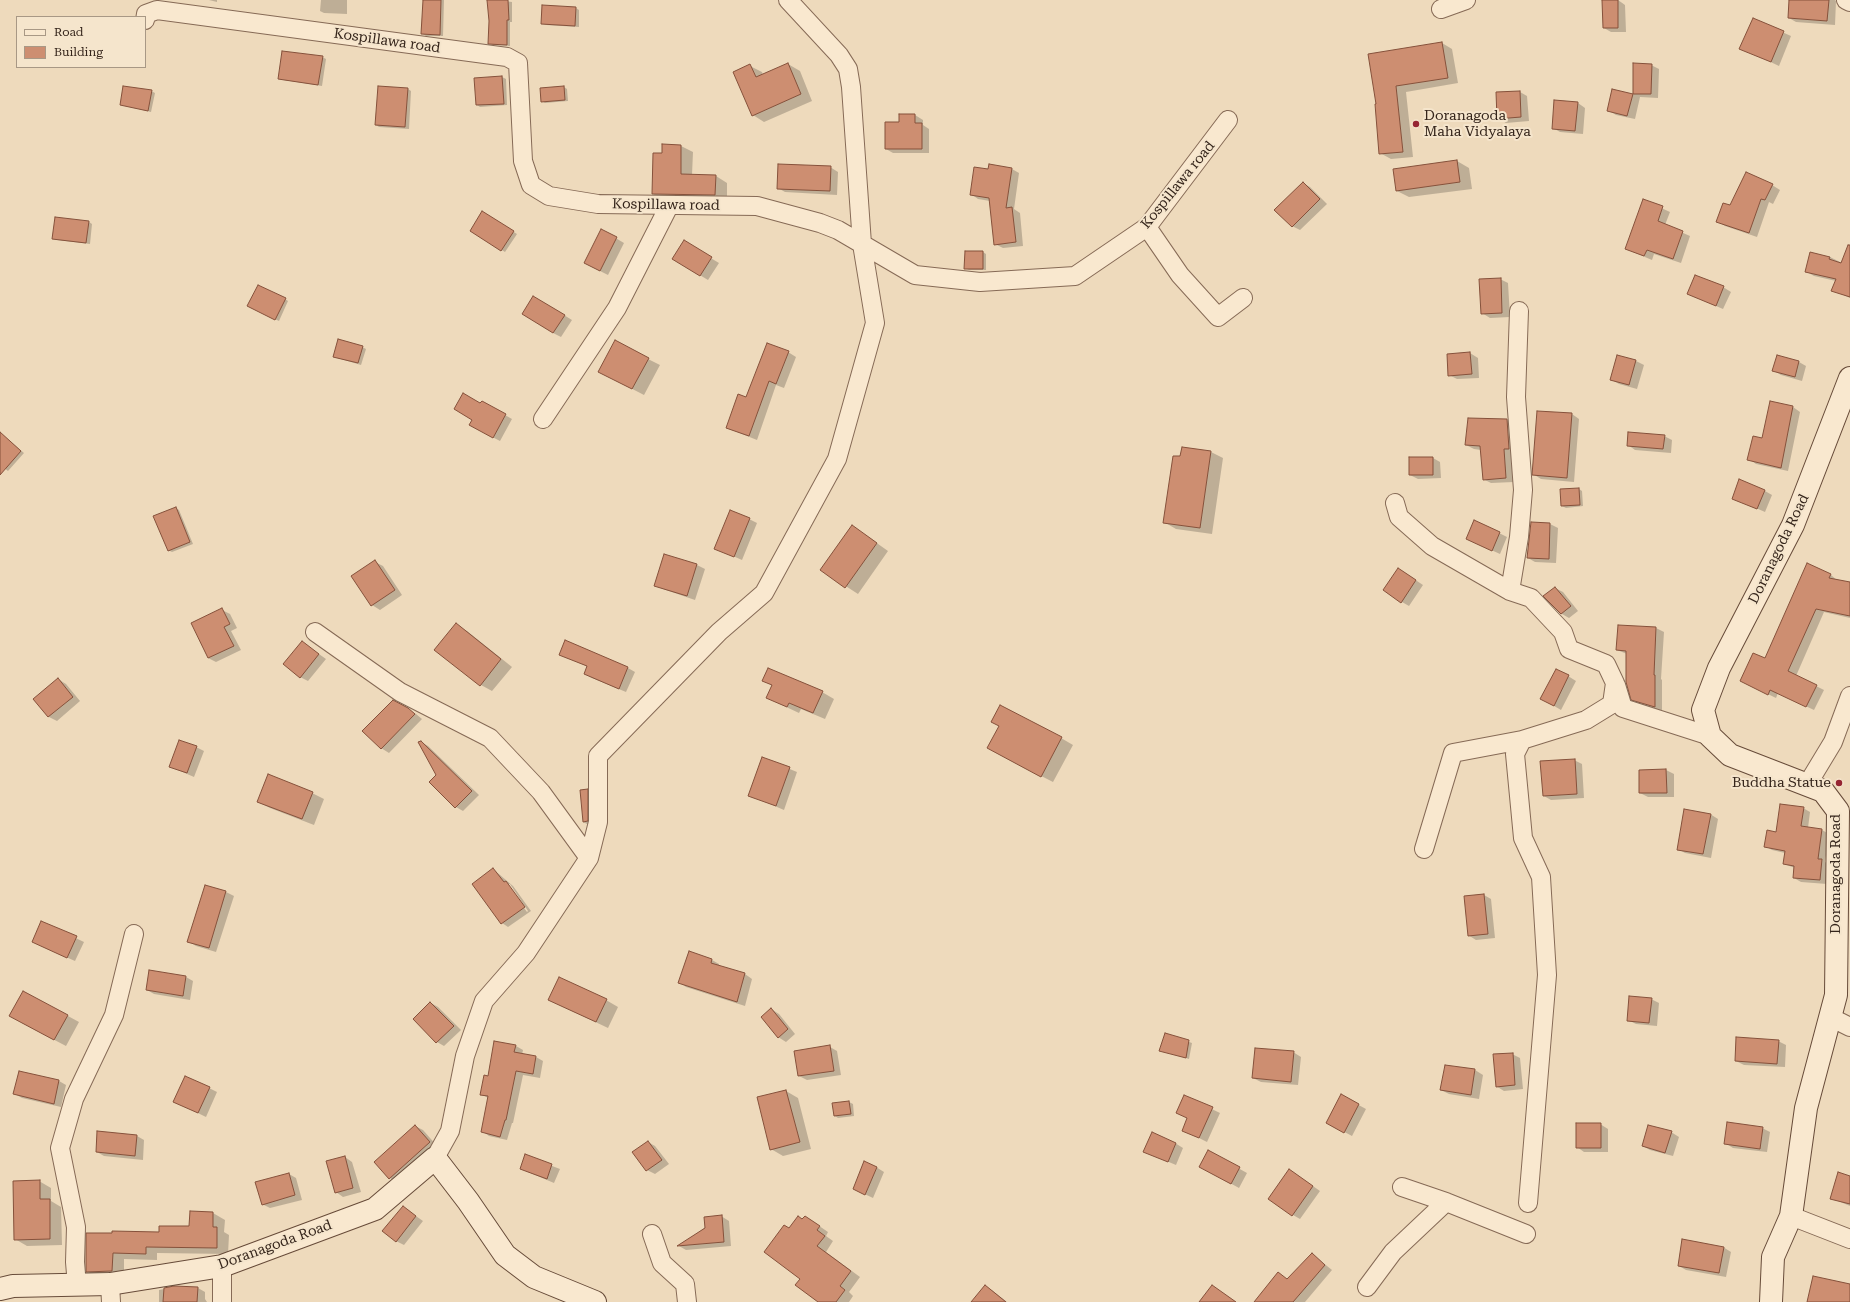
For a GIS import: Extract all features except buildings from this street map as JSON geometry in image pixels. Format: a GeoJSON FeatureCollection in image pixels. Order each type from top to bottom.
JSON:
{"type":"FeatureCollection","features":[{"type":"Feature","properties":{"kind":"street"},"geometry":{"type":"LineString","coordinates":[[595,1302],[534,1277],[505,1255],[435,1158],[450,1131],[465,1056],[484,1001],[526,953],[589,858],[598,822],[598,756],[719,632],[764,593],[837,459],[875,323],[862,244],[851,87],[848,69],[839,55],[788,0]]}},
{"type":"Feature","properties":{"kind":"street"},"geometry":{"type":"LineString","coordinates":[[1441,9],[1466,0]]}},
{"type":"Feature","properties":{"kind":"street"},"geometry":{"type":"LineString","coordinates":[[1846,0],[1850,2]]}},
{"type":"Feature","properties":{"kind":"street","name":"Kospillawa road"},"geometry":{"type":"LineString","coordinates":[[146,16],[146,14],[157,10],[507,58],[518,63],[523,161],[531,185],[549,196],[598,204],[757,206],[820,223],[838,230],[915,275],[980,282],[1075,276],[1147,227],[1228,120]]}},
{"type":"Feature","properties":{"kind":"street"},"geometry":{"type":"LineString","coordinates":[[543,419],[617,308],[668,206]]}},
{"type":"Feature","properties":{"kind":"street"},"geometry":{"type":"LineString","coordinates":[[1147,227],[1180,275],[1218,318],[1243,298]]}},
{"type":"Feature","properties":{"kind":"street"},"geometry":{"type":"LineString","coordinates":[[1510,591],[1519,537],[1523,490],[1516,397],[1519,311]]}},
{"type":"Feature","properties":{"kind":"street","name":"Doranagoda Road"},"geometry":{"type":"LineString","coordinates":[[1771,1302],[1773,1257],[1791,1216],[1806,1108],[1836,996],[1844,810],[1823,791],[1730,755],[1710,736],[1703,710],[1719,668],[1793,525],[1850,378]]}},
{"type":"Feature","properties":{"kind":"street"},"geometry":{"type":"LineString","coordinates":[[1395,503],[1399,517],[1432,546],[1510,591],[1531,598],[1563,632],[1569,649],[1606,664],[1615,683],[1623,708],[1710,736]]}},
{"type":"Feature","properties":{"kind":"street"},"geometry":{"type":"LineString","coordinates":[[315,632],[400,692],[490,738],[541,792],[589,858]]}},
{"type":"Feature","properties":{"kind":"street"},"geometry":{"type":"LineString","coordinates":[[1424,849],[1453,752],[1522,740],[1586,720],[1612,704],[1615,683]]}},
{"type":"Feature","properties":{"kind":"street"},"geometry":{"type":"LineString","coordinates":[[1807,785],[1833,742],[1850,696]]}},
{"type":"Feature","properties":{"kind":"street"},"geometry":{"type":"LineString","coordinates":[[1522,740],[1515,754],[1523,838],[1541,877],[1547,975],[1528,1203]]}},
{"type":"Feature","properties":{"kind":"street"},"geometry":{"type":"LineString","coordinates":[[77,1286],[75,1262],[76,1228],[60,1148],[74,1099],[114,1015],[134,934]]}},
{"type":"Feature","properties":{"kind":"street"},"geometry":{"type":"LineString","coordinates":[[1830,1017],[1850,1027]]}},
{"type":"Feature","properties":{"kind":"street","name":"Doranagoda Road"},"geometry":{"type":"LineString","coordinates":[[0,1289],[13,1286],[77,1286],[111,1293],[222,1266],[375,1209],[435,1158]]}},
{"type":"Feature","properties":{"kind":"street"},"geometry":{"type":"LineString","coordinates":[[1402,1187],[1446,1202],[1526,1234]]}},
{"type":"Feature","properties":{"kind":"street"},"geometry":{"type":"LineString","coordinates":[[1367,1287],[1393,1252],[1446,1202]]}},
{"type":"Feature","properties":{"kind":"street"},"geometry":{"type":"LineString","coordinates":[[1791,1216],[1850,1239]]}},
{"type":"Feature","properties":{"kind":"street"},"geometry":{"type":"LineString","coordinates":[[652,1234],[662,1263],[685,1284],[687,1302]]}},
{"type":"Feature","properties":{"kind":"street"},"geometry":{"type":"LineString","coordinates":[[222,1266],[222,1302]]}},
{"type":"Feature","properties":{"kind":"place","name":"Doranagoda Maha Vidyalaya"},"geometry":{"type":"Point","coordinates":[1416,124]}},
{"type":"Feature","properties":{"kind":"place","name":"Buddha Statue"},"geometry":{"type":"Point","coordinates":[1839,783]}}]}
